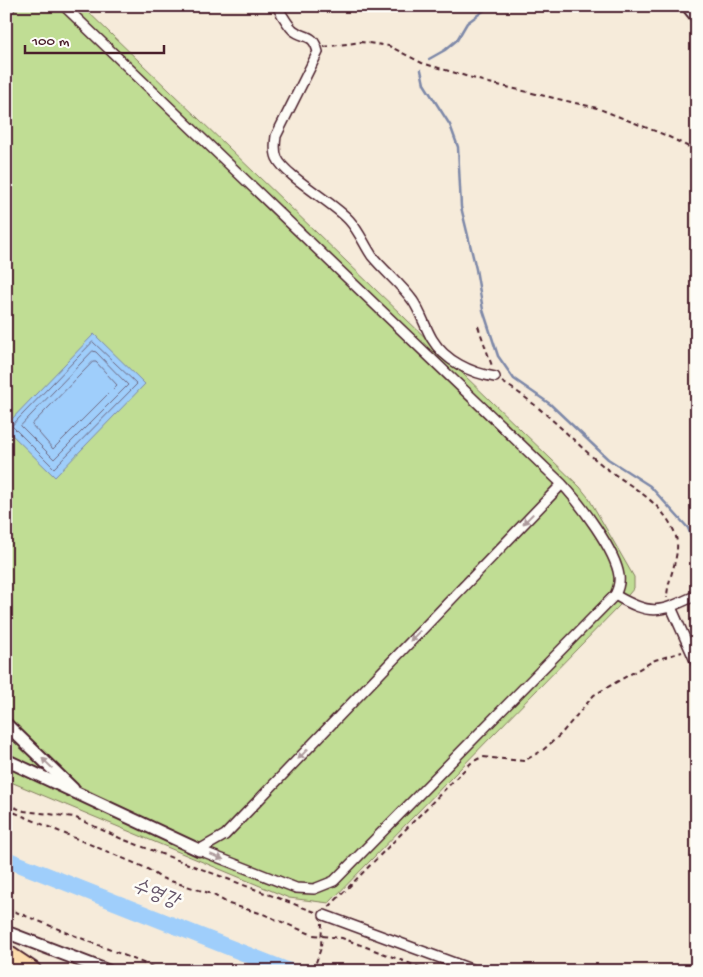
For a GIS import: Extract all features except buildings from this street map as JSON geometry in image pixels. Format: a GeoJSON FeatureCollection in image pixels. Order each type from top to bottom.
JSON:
{"type":"FeatureCollection","features":[{"type":"Feature","properties":{"kind":"highway"},"geometry":{"type":"LineString","coordinates":[[6,953],[33,971]]}},
{"type":"Feature","properties":{"kind":"main road"},"geometry":{"type":"LineString","coordinates":[[688,6],[697,17]]}},
{"type":"Feature","properties":{"kind":"street"},"geometry":{"type":"LineString","coordinates":[[6,11],[11,6]]}},
{"type":"Feature","properties":{"kind":"street"},"geometry":{"type":"LineString","coordinates":[[6,760],[199,850],[296,888],[314,889],[334,881],[615,595],[620,575],[605,543],[586,513],[562,484],[64,6]]}},
{"type":"Feature","properties":{"kind":"street"},"geometry":{"type":"LineString","coordinates":[[277,6],[293,30],[308,36],[316,42],[318,52],[276,136],[275,150],[277,159],[288,171],[350,220],[372,255],[406,291],[416,306],[432,340],[445,354],[477,374],[495,376]]}},
{"type":"Feature","properties":{"kind":"street"},"geometry":{"type":"LineString","coordinates":[[199,850],[225,835],[562,484]]}},
{"type":"Feature","properties":{"kind":"street"},"geometry":{"type":"LineString","coordinates":[[615,595],[635,607],[650,610],[674,606],[697,594]]}},
{"type":"Feature","properties":{"kind":"street"},"geometry":{"type":"LineString","coordinates":[[674,606],[697,664]]}},
{"type":"Feature","properties":{"kind":"street"},"geometry":{"type":"LineString","coordinates":[[6,724],[82,797]]}},
{"type":"Feature","properties":{"kind":"street"},"geometry":{"type":"LineString","coordinates":[[326,916],[476,971]]}},
{"type":"Feature","properties":{"kind":"street"},"geometry":{"type":"LineString","coordinates":[[6,932],[108,971]]}},
{"type":"Feature","properties":{"kind":"path"},"geometry":{"type":"LineString","coordinates":[[317,48],[361,42],[389,46],[422,63],[489,83],[597,108],[665,135],[697,151]]}},
{"type":"Feature","properties":{"kind":"path"},"geometry":{"type":"LineString","coordinates":[[478,326],[495,376],[520,393],[558,424],[597,461],[642,493],[674,531],[678,544],[668,584],[667,597],[674,606]]}},
{"type":"Feature","properties":{"kind":"path"},"geometry":{"type":"LineString","coordinates":[[313,971],[321,948],[320,925],[326,916],[326,910],[472,762],[482,756],[524,761],[543,750],[561,734],[594,695],[655,660],[682,652],[690,647]]}},
{"type":"Feature","properties":{"kind":"path"},"geometry":{"type":"LineString","coordinates":[[6,804],[24,811],[74,817],[122,839],[326,916]]}},
{"type":"Feature","properties":{"kind":"path"},"geometry":{"type":"LineString","coordinates":[[6,809],[146,868],[161,878],[212,894],[228,904],[262,914],[321,937],[342,938],[430,971]]}},
{"type":"Feature","properties":{"kind":"path"},"geometry":{"type":"LineString","coordinates":[[6,908],[163,971]]}},
{"type":"Feature","properties":{"kind":"green space"},"geometry":{"type":"Polygon","coordinates":[[[6,6],[82,6],[580,487],[588,497],[634,577],[634,588],[619,606],[329,903],[289,898],[6,780],[6,6]]]}},
{"type":"Feature","properties":{"kind":"water"},"geometry":{"type":"Polygon","coordinates":[[[94,334],[145,384],[55,477],[6,429],[6,425],[94,334]]]}},
{"type":"Feature","properties":{"kind":"waterway"},"geometry":{"type":"LineString","coordinates":[[429,59],[445,50],[457,40],[467,23],[490,6]]}},
{"type":"Feature","properties":{"kind":"waterway"},"geometry":{"type":"LineString","coordinates":[[421,70],[424,84],[450,125],[458,147],[461,207],[476,269],[483,310],[498,356],[514,379],[550,404],[608,459],[650,486],[688,528],[697,550]]}},
{"type":"Feature","properties":{"kind":"waterway"},"geometry":{"type":"LineString","coordinates":[[697,563],[694,577],[697,602]]}},
{"type":"Feature","properties":{"kind":"waterway","name":"수영강"},"geometry":{"type":"LineString","coordinates":[[6,859],[289,971]]}}]}
